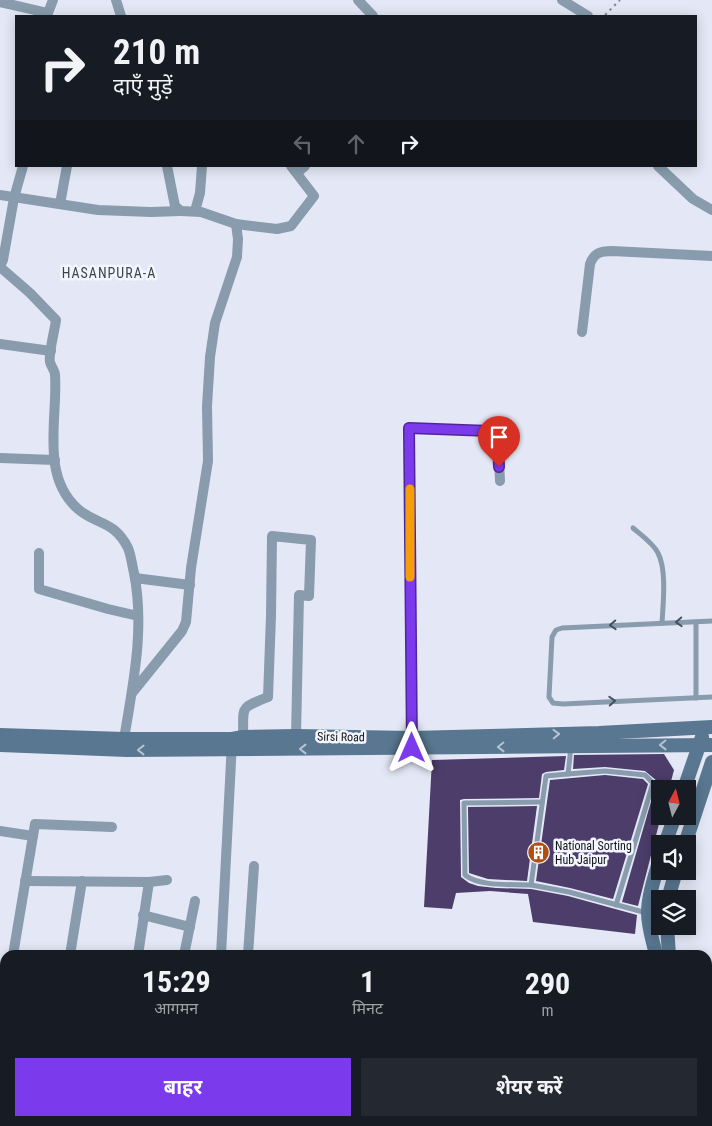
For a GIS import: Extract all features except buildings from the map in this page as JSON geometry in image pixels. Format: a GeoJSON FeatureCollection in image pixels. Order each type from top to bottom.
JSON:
{"type":"FeatureCollection","features":[{"type":"Feature","properties":{"kind":"street"},"geometry":{"type":"LineString","coordinates":[[0,2],[48,15],[53,0]]}},
{"type":"Feature","properties":{"kind":"street"},"geometry":{"type":"LineString","coordinates":[[116,0],[121,15]]}},
{"type":"Feature","properties":{"kind":"street"},"geometry":{"type":"LineString","coordinates":[[358,0],[372,15]]}},
{"type":"Feature","properties":{"kind":"street"},"geometry":{"type":"LineString","coordinates":[[562,0],[586,15]]}},
{"type":"Feature","properties":{"kind":"street"},"geometry":{"type":"LineString","coordinates":[[23,167],[14,198],[3,260],[0,267],[30,293],[56,320],[49,361],[56,373],[54,453],[58,479],[78,510],[116,530],[128,549],[138,592],[138,616],[136,664],[124,739]]}},
{"type":"Feature","properties":{"kind":"street"},"geometry":{"type":"LineString","coordinates":[[60,204],[67,167]]}},
{"type":"Feature","properties":{"kind":"street"},"geometry":{"type":"LineString","coordinates":[[167,167],[175,206],[180,211]]}},
{"type":"Feature","properties":{"kind":"street"},"geometry":{"type":"LineString","coordinates":[[196,211],[200,194],[202,167]]}},
{"type":"Feature","properties":{"kind":"street"},"geometry":{"type":"LineString","coordinates":[[659,167],[693,199],[712,210]]}},
{"type":"Feature","properties":{"kind":"street"},"geometry":{"type":"LineString","coordinates":[[0,195],[107,210],[150,212],[196,211],[236,224],[276,229],[291,226],[314,196],[304,185],[298,169]]}},
{"type":"Feature","properties":{"kind":"street"},"geometry":{"type":"LineString","coordinates":[[131,695],[182,631],[186,622],[208,461],[207,406],[214,323],[237,257],[238,239],[236,224]]}},
{"type":"Feature","properties":{"kind":"street"},"geometry":{"type":"LineString","coordinates":[[582,332],[590,264],[593,257],[598,253],[612,251],[712,256]]}},
{"type":"Feature","properties":{"kind":"street"},"geometry":{"type":"LineString","coordinates":[[0,344],[51,351]]}},
{"type":"Feature","properties":{"kind":"street"},"geometry":{"type":"LineString","coordinates":[[412,743],[409,428],[490,431],[498,440],[500,481]]}},
{"type":"Feature","properties":{"kind":"street"},"geometry":{"type":"LineString","coordinates":[[0,458],[55,460]]}},
{"type":"Feature","properties":{"kind":"street"},"geometry":{"type":"LineString","coordinates":[[221,950],[235,742],[245,707],[268,697],[272,536],[311,540],[309,596],[298,595],[296,736]]}},
{"type":"Feature","properties":{"kind":"street"},"geometry":{"type":"LineString","coordinates":[[38,553],[39,588],[138,616]]}},
{"type":"Feature","properties":{"kind":"street"},"geometry":{"type":"LineString","coordinates":[[134,578],[190,585]]}},
{"type":"Feature","properties":{"kind":"street"},"geometry":{"type":"LineString","coordinates":[[688,780],[706,745],[709,726]]}},
{"type":"Feature","properties":{"kind":"street","name":"Sirsi Road"},"geometry":{"type":"LineString","coordinates":[[0,745],[128,750],[296,736],[412,743],[709,726]]}},
{"type":"Feature","properties":{"kind":"street","name":"Sirsi Road"},"geometry":{"type":"LineString","coordinates":[[0,735],[235,742],[572,746],[706,745]]}},
{"type":"Feature","properties":{"kind":"street"},"geometry":{"type":"LineString","coordinates":[[688,835],[712,762]]}},
{"type":"Feature","properties":{"kind":"street"},"geometry":{"type":"LineString","coordinates":[[13,950],[35,824],[112,827]]}},
{"type":"Feature","properties":{"kind":"street"},"geometry":{"type":"LineString","coordinates":[[0,831],[32,836]]}},
{"type":"Feature","properties":{"kind":"street"},"geometry":{"type":"LineString","coordinates":[[248,950],[254,866]]}},
{"type":"Feature","properties":{"kind":"street"},"geometry":{"type":"LineString","coordinates":[[25,881],[149,882],[167,880]]}},
{"type":"Feature","properties":{"kind":"street"},"geometry":{"type":"LineString","coordinates":[[654,880],[648,913],[655,950]]}},
{"type":"Feature","properties":{"kind":"street"},"geometry":{"type":"LineString","coordinates":[[71,950],[82,881]]}},
{"type":"Feature","properties":{"kind":"street"},"geometry":{"type":"LineString","coordinates":[[139,950],[149,882]]}},
{"type":"Feature","properties":{"kind":"street"},"geometry":{"type":"LineString","coordinates":[[185,950],[195,900]]}},
{"type":"Feature","properties":{"kind":"street"},"geometry":{"type":"LineString","coordinates":[[144,915],[190,926]]}},
{"type":"Feature","properties":{"kind":"street"},"geometry":{"type":"LineString","coordinates":[[668,935],[669,950]]}},
{"type":"Feature","properties":{"kind":"lane"},"geometry":{"type":"LineString","coordinates":[[633,528],[658,553],[664,589],[662,623]]}},
{"type":"Feature","properties":{"kind":"lane"},"geometry":{"type":"LineString","coordinates":[[712,620],[562,628],[556,630],[552,637],[548,697],[553,703],[563,704],[712,697]]}},
{"type":"Feature","properties":{"kind":"lane"},"geometry":{"type":"LineString","coordinates":[[696,622],[696,698]]}},
{"type":"Feature","properties":{"kind":"lane"},"geometry":{"type":"LineString","coordinates":[[568,774],[572,746]]}},
{"type":"Feature","properties":{"kind":"lane"},"geometry":{"type":"LineString","coordinates":[[530,885],[546,776],[605,772],[645,775],[653,783],[616,905]]}},
{"type":"Feature","properties":{"kind":"lane"},"geometry":{"type":"LineString","coordinates":[[542,802],[464,803],[465,875],[471,880],[481,882],[530,885],[569,892],[648,913]]}},
{"type":"Feature","properties":{"kind":"path"},"geometry":{"type":"LineString","coordinates":[[605,15],[620,0]]}},
{"type":"Feature","properties":{"kind":"slow traffic"},"geometry":{"type":"LineString","coordinates":[[410,489],[410,577]]}},
{"type":"Feature","properties":{"kind":"place","name":"National Sorting Hub Jaipur"},"geometry":{"type":"Point","coordinates":[539,853]}},
{"type":"Feature","properties":{"kind":"district","name":"HASANPURA-A"},"geometry":{"type":"Point","coordinates":[109,273]}},
{"type":"Feature","properties":{"kind":"route"},"geometry":{"type":"LineString","coordinates":[[412,748],[409,428],[490,431],[498,440],[499,467]]}}]}
